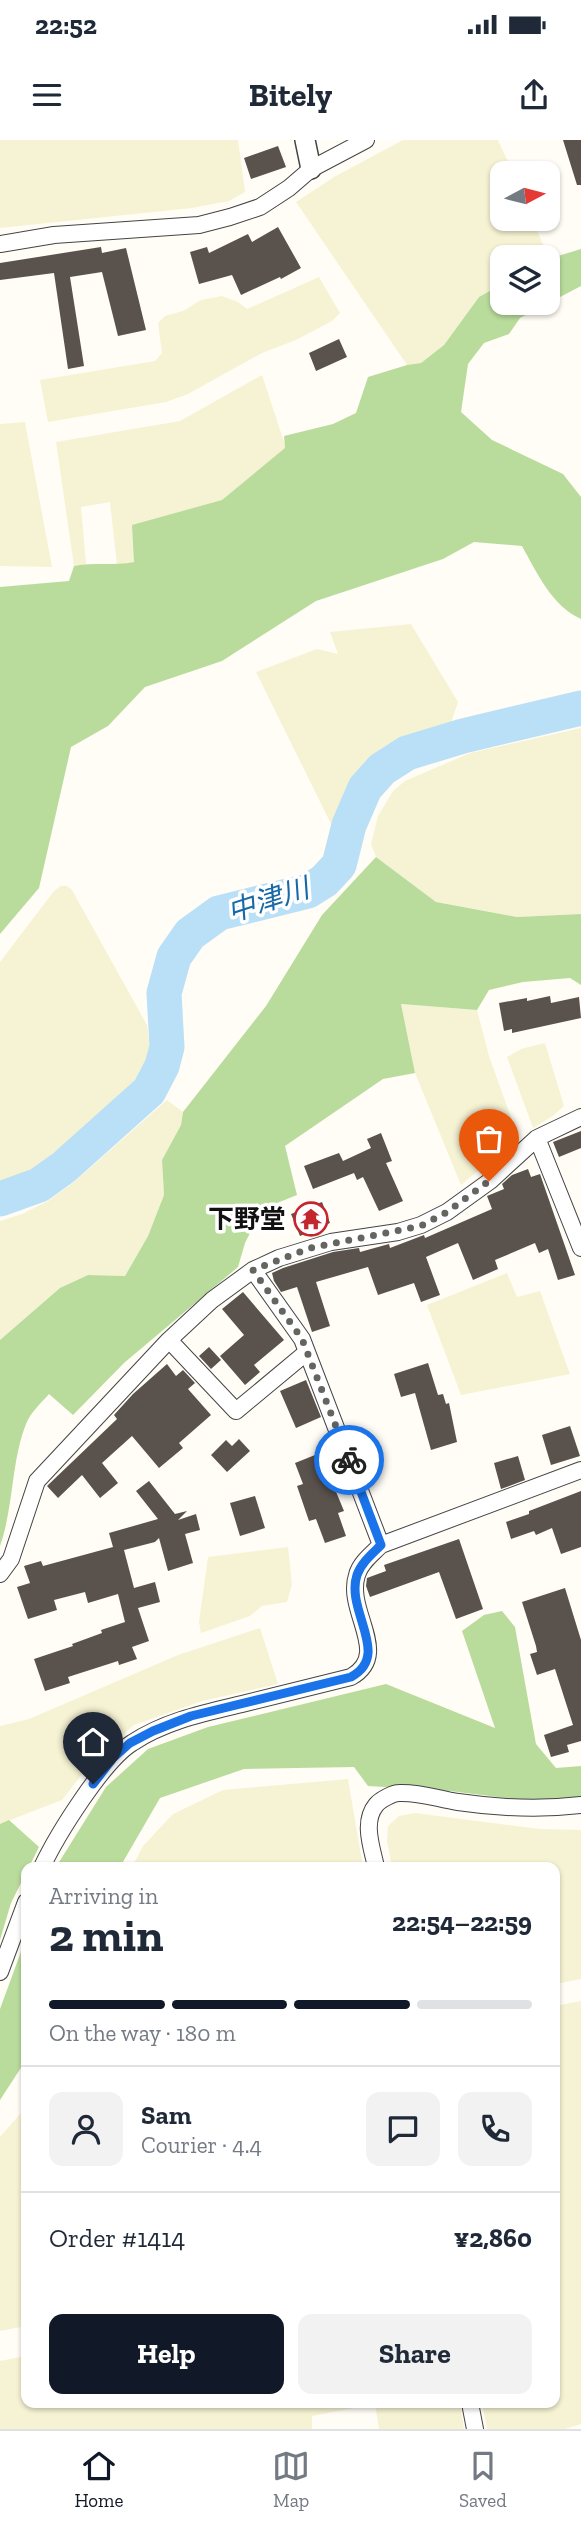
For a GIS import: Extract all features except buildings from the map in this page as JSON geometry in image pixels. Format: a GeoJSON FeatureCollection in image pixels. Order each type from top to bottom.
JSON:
{"type":"FeatureCollection","features":[{"type":"Feature","properties":{"kind":"street"},"geometry":{"type":"LineString","coordinates":[[306,140],[311,169]]}},
{"type":"Feature","properties":{"kind":"street"},"geometry":{"type":"LineString","coordinates":[[0,244],[54,235],[199,225],[230,218],[260,207],[311,169],[366,140]]}},
{"type":"Feature","properties":{"kind":"street"},"geometry":{"type":"LineString","coordinates":[[0,1574],[11,1559],[37,1481],[169,1340],[212,1300],[253,1270],[310,1248],[421,1226],[447,1212],[489,1181],[537,1138],[581,1117]]}},
{"type":"Feature","properties":{"kind":"street"},"geometry":{"type":"LineString","coordinates":[[537,1138],[581,1248]]}},
{"type":"Feature","properties":{"kind":"street"},"geometry":{"type":"LineString","coordinates":[[253,1270],[302,1339],[381,1545]]}},
{"type":"Feature","properties":{"kind":"street"},"geometry":{"type":"LineString","coordinates":[[169,1340],[236,1411],[307,1352]]}},
{"type":"Feature","properties":{"kind":"street"},"geometry":{"type":"LineString","coordinates":[[45,1862],[93,1784],[113,1758],[130,1743],[191,1716],[351,1677],[363,1670],[369,1658],[369,1646],[356,1605],[355,1587],[362,1564],[381,1545],[581,1469]]}},
{"type":"Feature","properties":{"kind":"street"},"geometry":{"type":"LineString","coordinates":[[375,1862],[368,1824],[376,1804],[395,1793],[418,1793],[456,1801],[524,1808],[545,1809],[581,1805]]}},
{"type":"Feature","properties":{"kind":"street"},"geometry":{"type":"LineString","coordinates":[[0,1972],[21,1915]]}},
{"type":"Feature","properties":{"kind":"street"},"geometry":{"type":"LineString","coordinates":[[471,2408],[475,2429]]}},
{"type":"Feature","properties":{"kind":"shaded area"},"geometry":{"type":"Polygon","coordinates":[[[0,140],[238,140],[245,192],[229,201],[192,208],[0,228],[0,140]]]}},
{"type":"Feature","properties":{"kind":"shaded area"},"geometry":{"type":"Polygon","coordinates":[[[403,140],[498,140],[508,161],[490,161],[490,231],[537,231],[543,245],[490,245],[490,291],[479,297],[444,345],[421,363],[407,365],[296,202],[334,177],[403,140]]]}},
{"type":"Feature","properties":{"kind":"shaded area"},"geometry":{"type":"Polygon","coordinates":[[[319,277],[340,313],[332,321],[296,340],[262,353],[188,394],[166,402],[48,422],[40,380],[155,361],[162,353],[158,323],[165,316],[183,311],[201,300],[222,296],[247,309],[319,277]]]}},
{"type":"Feature","properties":{"kind":"shaded area"},"geometry":{"type":"Polygon","coordinates":[[[262,375],[286,448],[222,500],[187,512],[135,562],[117,565],[110,502],[81,507],[86,564],[74,566],[56,442],[180,421],[262,375]]]}},
{"type":"Feature","properties":{"kind":"shaded area"},"geometry":{"type":"Polygon","coordinates":[[[25,422],[52,567],[0,566],[0,424],[25,422]]]}},
{"type":"Feature","properties":{"kind":"shaded area"},"geometry":{"type":"Polygon","coordinates":[[[411,624],[458,702],[451,723],[393,742],[378,751],[356,773],[332,826],[256,672],[317,649],[338,654],[330,632],[411,624]]]}},
{"type":"Feature","properties":{"kind":"shaded area"},"geometry":{"type":"Polygon","coordinates":[[[581,728],[581,914],[517,917],[436,902],[376,857],[371,844],[378,816],[393,791],[405,781],[470,753],[581,728]]]}},
{"type":"Feature","properties":{"kind":"shaded area"},"geometry":{"type":"Polygon","coordinates":[[[61,886],[72,890],[147,1025],[150,1048],[147,1070],[69,1141],[21,1177],[0,1183],[0,962],[54,891],[61,886]]]}},
{"type":"Feature","properties":{"kind":"shaded area"},"geometry":{"type":"Polygon","coordinates":[[[400,1004],[477,1010],[489,1056],[518,1137],[461,1185],[415,1073],[400,1004]]]}},
{"type":"Feature","properties":{"kind":"shaded area"},"geometry":{"type":"Polygon","coordinates":[[[545,1043],[564,1106],[533,1128],[507,1057],[521,1049],[545,1043]]]}},
{"type":"Feature","properties":{"kind":"shaded area"},"geometry":{"type":"Polygon","coordinates":[[[167,1100],[183,1112],[181,1125],[162,1160],[164,1195],[148,1236],[125,1276],[88,1275],[61,1288],[0,1340],[0,1221],[48,1201],[74,1182],[167,1100]]]}},
{"type":"Feature","properties":{"kind":"shaded area"},"geometry":{"type":"Polygon","coordinates":[[[507,1273],[517,1297],[540,1291],[570,1374],[461,1395],[427,1305],[507,1273]]]}},
{"type":"Feature","properties":{"kind":"shaded area"},"geometry":{"type":"Polygon","coordinates":[[[288,1547],[292,1584],[287,1602],[262,1606],[250,1616],[201,1633],[199,1622],[208,1557],[288,1547]]]}},
{"type":"Feature","properties":{"kind":"shaded area"},"geometry":{"type":"Polygon","coordinates":[[[260,1628],[278,1684],[202,1701],[134,1725],[91,1763],[62,1800],[0,1824],[0,1726],[29,1719],[178,1655],[260,1628]]]}},
{"type":"Feature","properties":{"kind":"shaded area"},"geometry":{"type":"Polygon","coordinates":[[[348,1779],[362,1862],[135,1862],[143,1846],[173,1814],[223,1790],[348,1779]]]}},
{"type":"Feature","properties":{"kind":"shaded area"},"geometry":{"type":"Polygon","coordinates":[[[415,1813],[540,1829],[581,1830],[581,1979],[560,1983],[560,1862],[391,1862],[387,1841],[388,1826],[399,1816],[415,1813]]]}},
{"type":"Feature","properties":{"kind":"shaded area"},"geometry":{"type":"Polygon","coordinates":[[[581,2001],[581,2424],[565,2429],[487,2429],[483,2408],[560,2408],[560,2005],[581,2001]]]}},
{"type":"Feature","properties":{"kind":"shaded area"},"geometry":{"type":"Polygon","coordinates":[[[21,2113],[21,2327],[0,2331],[0,2137],[21,2113]]]}},
{"type":"Feature","properties":{"kind":"shaded area"},"geometry":{"type":"Polygon","coordinates":[[[21,2357],[21,2408],[354,2408],[312,2416],[312,2429],[0,2429],[0,2361],[21,2357]]]}},
{"type":"Feature","properties":{"kind":"shaded area"},"geometry":{"type":"Polygon","coordinates":[[[376,2408],[461,2408],[464,2429],[379,2429],[376,2408]]]}},
{"type":"Feature","properties":{"kind":"green space"},"geometry":{"type":"Polygon","coordinates":[[[581,249],[581,286],[560,297],[560,255],[581,249]]]}},
{"type":"Feature","properties":{"kind":"green space"},"geometry":{"type":"Polygon","coordinates":[[[490,291],[490,315],[526,315],[520,318],[509,334],[484,343],[468,364],[461,412],[492,440],[563,474],[581,497],[581,619],[554,597],[522,546],[474,542],[443,559],[316,601],[222,661],[145,687],[108,726],[71,747],[39,888],[0,934],[0,587],[69,581],[74,566],[134,562],[132,525],[222,500],[285,448],[284,436],[333,424],[356,413],[368,377],[421,363],[444,345],[479,297],[490,291]]]}},
{"type":"Feature","properties":{"kind":"green space"},"geometry":{"type":"Polygon","coordinates":[[[376,857],[436,902],[517,917],[581,914],[581,985],[570,978],[523,982],[489,990],[477,1010],[401,1004],[415,1073],[383,1079],[285,1146],[297,1195],[262,1209],[245,1243],[238,1267],[124,1363],[73,1415],[49,1394],[33,1412],[21,1439],[0,1546],[0,1340],[60,1288],[88,1275],[125,1276],[148,1236],[164,1195],[162,1160],[181,1125],[183,1112],[266,1006],[322,915],[376,857]]]}},
{"type":"Feature","properties":{"kind":"green space"},"geometry":{"type":"Polygon","coordinates":[[[502,1611],[515,1627],[536,1744],[556,1768],[581,1766],[581,1796],[546,1803],[450,1791],[368,1786],[354,1767],[244,1769],[160,1798],[123,1862],[59,1862],[106,1787],[148,1749],[208,1727],[386,1684],[495,1728],[462,1631],[484,1615],[502,1611]]]}},
{"type":"Feature","properties":{"kind":"green space"},"geometry":{"type":"Polygon","coordinates":[[[9,1820],[39,1847],[32,1862],[21,1862],[21,1883],[11,1903],[0,1940],[0,1824],[9,1820]]]}},
{"type":"Feature","properties":{"kind":"green space"},"geometry":{"type":"Polygon","coordinates":[[[21,1952],[21,2068],[0,2100],[0,2009],[21,1952]]]}},
{"type":"Feature","properties":{"kind":"waterway","name":"中津川"},"geometry":{"type":"LineString","coordinates":[[0,1199],[39,1185],[64,1167],[149,1091],[162,1066],[167,1047],[164,993],[174,957],[190,934],[219,913],[308,891],[324,881],[339,865],[349,825],[365,788],[382,769],[407,753],[463,736],[581,708]]}},
{"type":"Feature","properties":{"kind":"way so far"},"geometry":{"type":"LineString","coordinates":[[349,1460],[302,1339],[253,1270],[279,1258],[331,1242],[421,1226],[447,1212],[489,1181]]}},
{"type":"Feature","properties":{"kind":"place","name":"下野堂"},"geometry":{"type":"Point","coordinates":[311,1219]}},
{"type":"Feature","properties":{"kind":"route"},"geometry":{"type":"LineString","coordinates":[[93,1784],[113,1758],[130,1743],[153,1731],[191,1716],[351,1677],[363,1670],[369,1658],[369,1646],[356,1605],[355,1587],[362,1564],[381,1545],[349,1460]]}}]}
